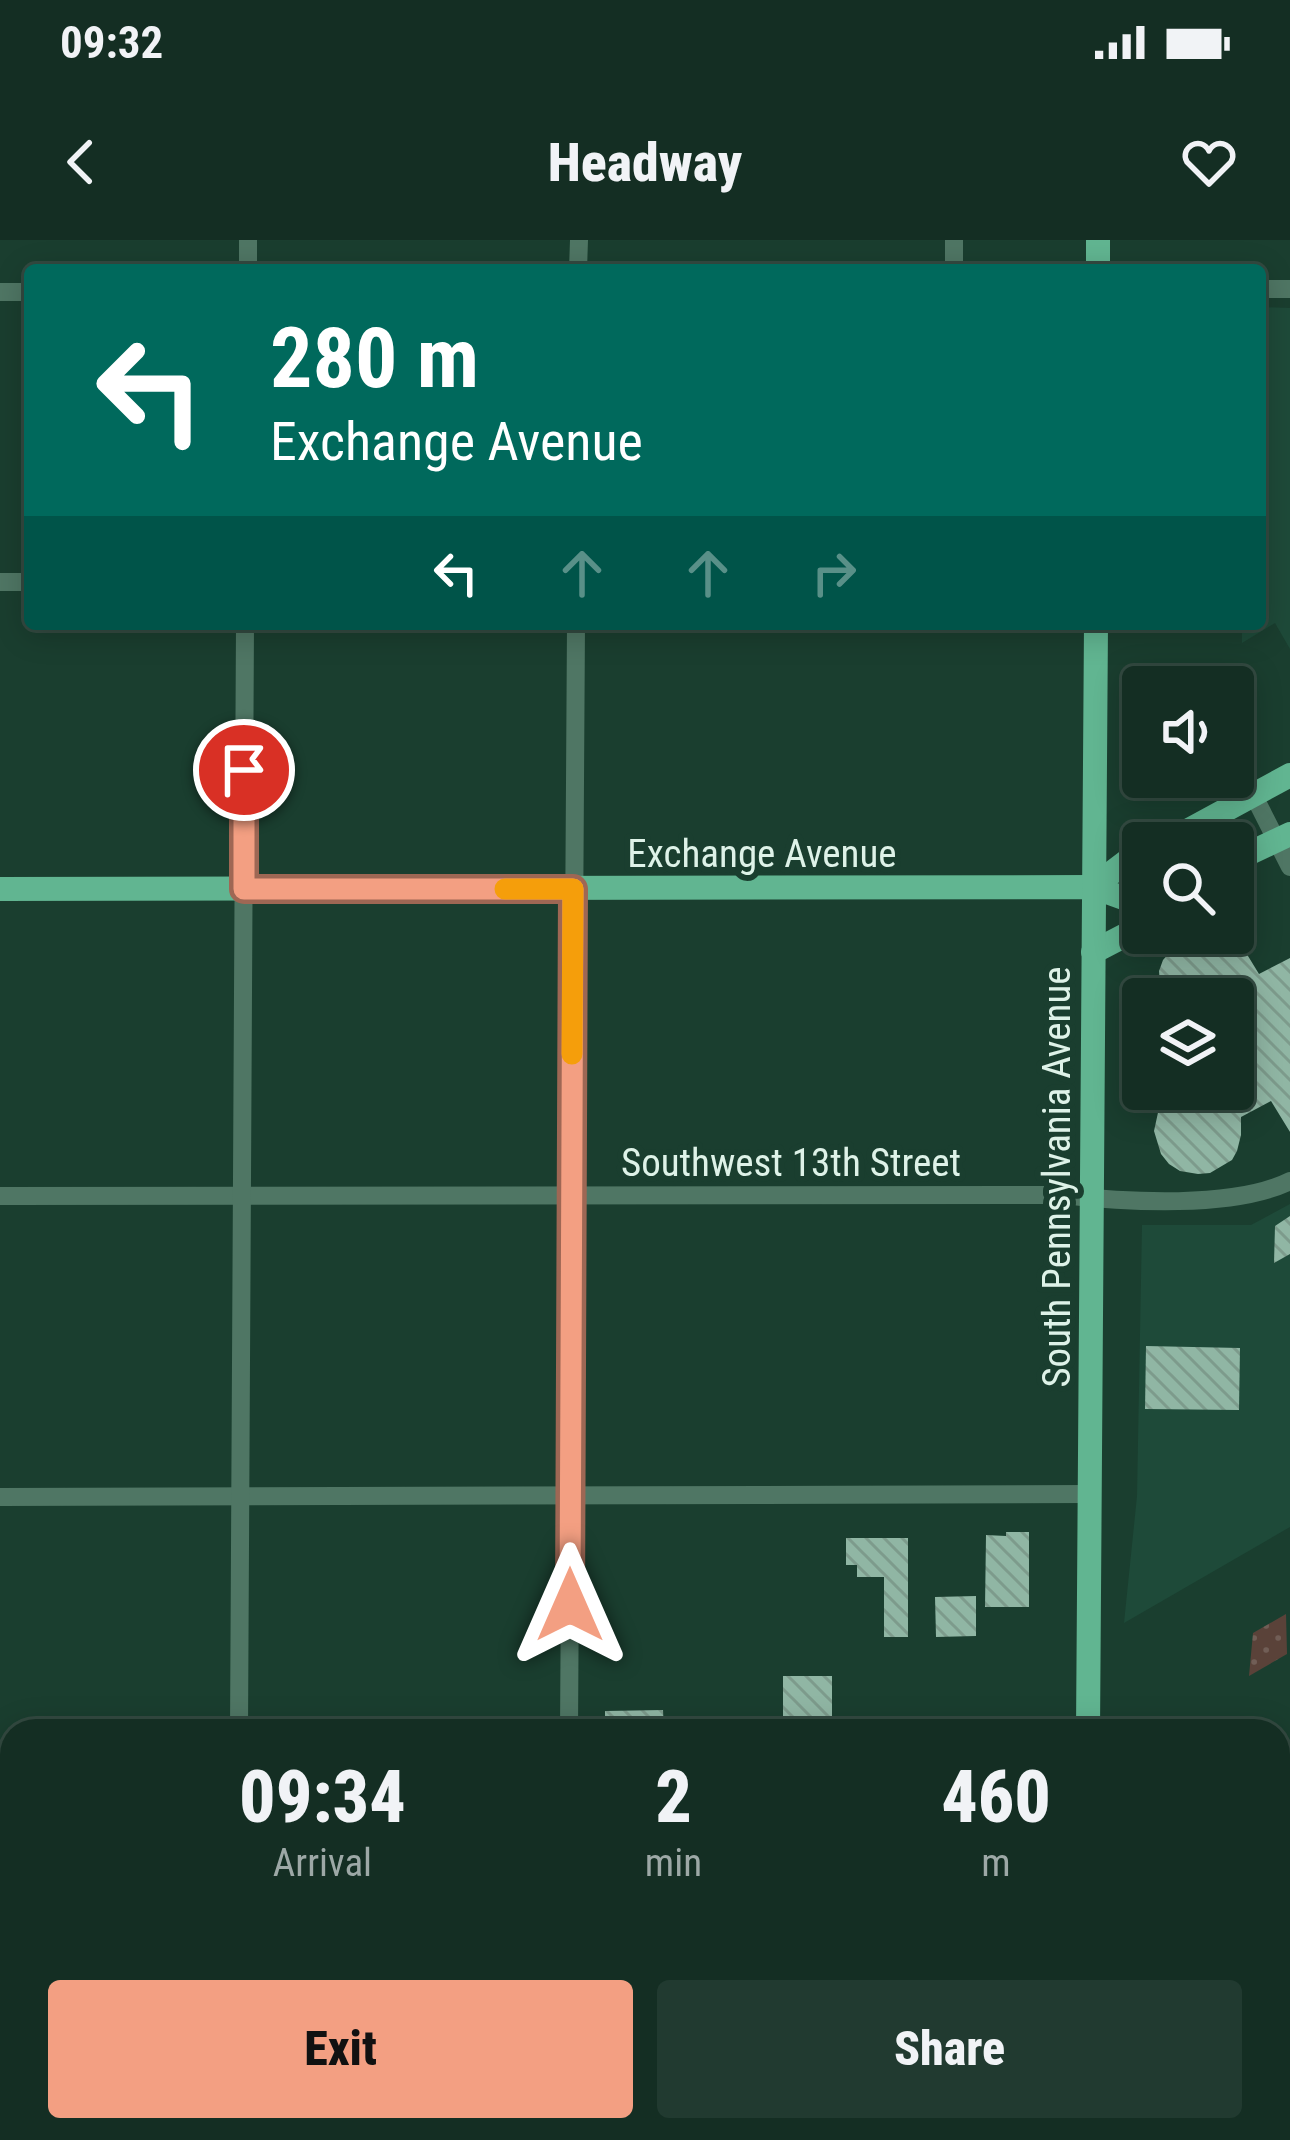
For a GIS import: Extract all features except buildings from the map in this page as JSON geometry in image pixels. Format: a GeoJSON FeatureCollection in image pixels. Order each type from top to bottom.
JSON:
{"type":"FeatureCollection","features":[{"type":"Feature","properties":{"kind":"main road","name":"South Pennsylvania Avenue"},"geometry":{"type":"LineString","coordinates":[[1088,1719],[1096,630]]}},
{"type":"Feature","properties":{"kind":"main road"},"geometry":{"type":"LineString","coordinates":[[1254,796],[1290,775]]}},
{"type":"Feature","properties":{"kind":"main road"},"geometry":{"type":"LineString","coordinates":[[1205,822],[1250,798]]}},
{"type":"Feature","properties":{"kind":"main road"},"geometry":{"type":"LineString","coordinates":[[1254,851],[1284,837]]}},
{"type":"Feature","properties":{"kind":"main road"},"geometry":{"type":"LineString","coordinates":[[1093,887],[1122,865]]}},
{"type":"Feature","properties":{"kind":"main road","name":"Exchange Avenue"},"geometry":{"type":"LineString","coordinates":[[0,890],[1093,887],[1122,897]]}},
{"type":"Feature","properties":{"kind":"main road"},"geometry":{"type":"LineString","coordinates":[[1093,952],[1122,937]]}},
{"type":"Feature","properties":{"kind":"street"},"geometry":{"type":"LineString","coordinates":[[238,1719],[245,630]]}},
{"type":"Feature","properties":{"kind":"street"},"geometry":{"type":"LineString","coordinates":[[569,1719],[576,630]]}},
{"type":"Feature","properties":{"kind":"street"},"geometry":{"type":"LineString","coordinates":[[1254,796],[1284,837],[1290,867]]}},
{"type":"Feature","properties":{"kind":"street","name":"Southwest 13th Street"},"geometry":{"type":"LineString","coordinates":[[0,1196],[1062,1195],[1123,1200],[1249,1197],[1290,1181]]}},
{"type":"Feature","properties":{"kind":"street"},"geometry":{"type":"LineString","coordinates":[[0,1496],[1090,1494]]}},
{"type":"Feature","properties":{"kind":"shaded area"},"geometry":{"type":"Polygon","coordinates":[[[1266,307],[1290,308],[1290,649],[1275,623],[1266,628],[1266,307]]]}},
{"type":"Feature","properties":{"kind":"shaded area"},"geometry":{"type":"Polygon","coordinates":[[[1242,630],[1263,630],[1242,643],[1242,630]]]}},
{"type":"Feature","properties":{"kind":"shaded area"},"geometry":{"type":"Polygon","coordinates":[[[1290,1204],[1290,1527],[1124,1623],[1137,1496],[1142,1225],[1251,1225],[1290,1204]]]}},
{"type":"Feature","properties":{"kind":"shaded area"},"geometry":{"type":"Polygon","coordinates":[[[1286,1614],[1287,1654],[1249,1676],[1253,1633],[1286,1614]]]}},
{"type":"Feature","properties":{"kind":"slow traffic"},"geometry":{"type":"LineString","coordinates":[[505,889],[573,889],[572,1054]]}},
{"type":"Feature","properties":{"kind":"route"},"geometry":{"type":"LineString","coordinates":[[244,770],[244,889],[573,889],[570,1605]]}}]}
